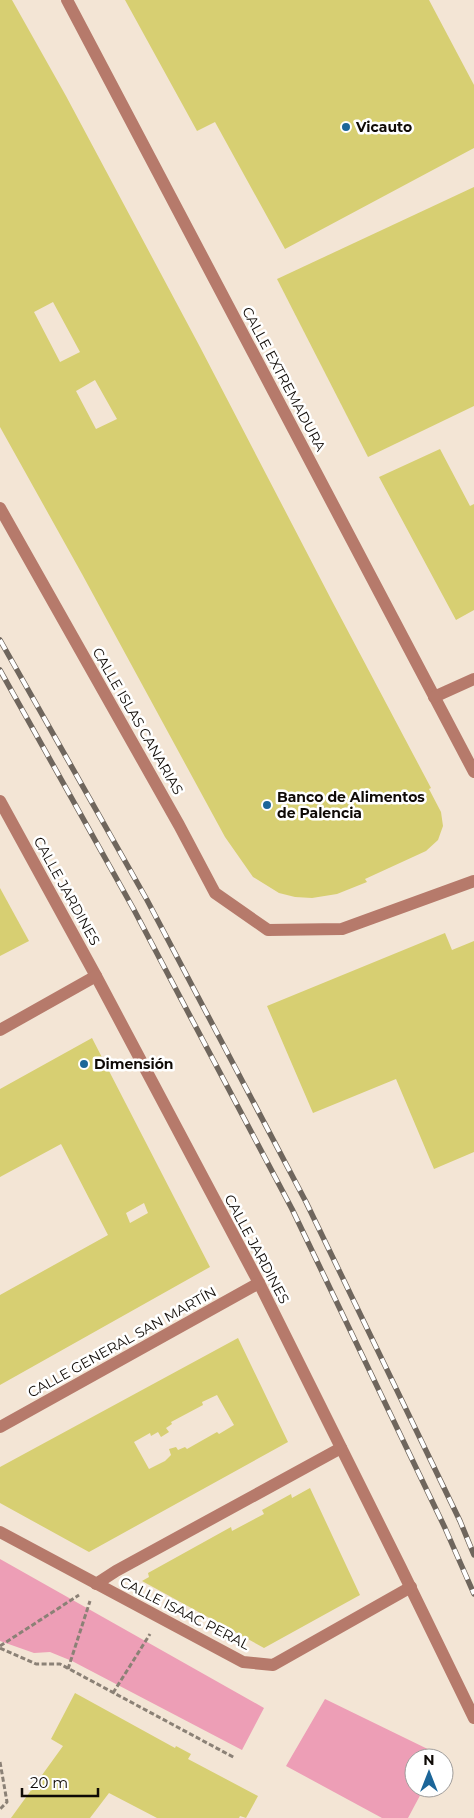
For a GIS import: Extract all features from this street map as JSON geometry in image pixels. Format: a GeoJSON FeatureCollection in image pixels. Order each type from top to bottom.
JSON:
{"type":"FeatureCollection","features":[{"type":"Feature","properties":{"kind":"street","name":"CALLE EXTREMADURA"},"geometry":{"type":"LineString","coordinates":[[67,0],[474,772]]}},
{"type":"Feature","properties":{"kind":"street","name":"CALLE ISLAS CANARIAS"},"geometry":{"type":"LineString","coordinates":[[0,508],[179,825],[215,893],[268,930],[342,929],[474,881]]}},
{"type":"Feature","properties":{"kind":"street"},"geometry":{"type":"LineString","coordinates":[[434,697],[474,679]]}},
{"type":"Feature","properties":{"kind":"street","name":"CALLE JARDINES"},"geometry":{"type":"LineString","coordinates":[[0,801],[96,976],[259,1283],[411,1587],[474,1718]]}},
{"type":"Feature","properties":{"kind":"street"},"geometry":{"type":"LineString","coordinates":[[0,1030],[96,976]]}},
{"type":"Feature","properties":{"kind":"street","name":"CALLE GENERAL SAN MARTÍN"},"geometry":{"type":"LineString","coordinates":[[0,1427],[259,1283]]}},
{"type":"Feature","properties":{"kind":"street"},"geometry":{"type":"LineString","coordinates":[[96,1584],[116,1571],[341,1448]]}},
{"type":"Feature","properties":{"kind":"street","name":"CALLE ISAAC PERAL"},"geometry":{"type":"LineString","coordinates":[[0,1532],[243,1662],[273,1665],[411,1587]]}},
{"type":"Feature","properties":{"kind":"path"},"geometry":{"type":"LineString","coordinates":[[0,1647],[96,1584]]}},
{"type":"Feature","properties":{"kind":"path"},"geometry":{"type":"LineString","coordinates":[[68,1669],[96,1584]]}},
{"type":"Feature","properties":{"kind":"path"},"geometry":{"type":"LineString","coordinates":[[113,1693],[160,1618]]}},
{"type":"Feature","properties":{"kind":"path"},"geometry":{"type":"LineString","coordinates":[[0,1647],[36,1664],[60,1664],[235,1758]]}},
{"type":"Feature","properties":{"kind":"path"},"geometry":{"type":"LineString","coordinates":[[0,1762],[7,1802],[0,1809]]}},
{"type":"Feature","properties":{"kind":"shaded area"},"geometry":{"type":"Polygon","coordinates":[[[0,1559],[264,1708],[242,1750],[72,1661],[50,1652],[34,1653],[0,1641],[0,1559]]]}},
{"type":"Feature","properties":{"kind":"shaded area"},"geometry":{"type":"Polygon","coordinates":[[[325,1699],[426,1748],[404,1748],[404,1798],[419,1798],[408,1818],[382,1818],[286,1766],[325,1699]]]}},
{"type":"Feature","properties":{"kind":"building"},"geometry":{"type":"Polygon","coordinates":[[[0,0],[12,0],[66,96],[200,347],[431,788],[429,789],[441,812],[443,826],[438,840],[426,851],[365,879],[367,882],[337,894],[312,898],[295,897],[279,893],[253,877],[225,837],[0,427],[0,0]],[[53,302],[34,312],[60,362],[80,352],[53,302]],[[95,380],[76,391],[96,429],[117,419],[95,380]]]}},
{"type":"Feature","properties":{"kind":"building","name":"Vicauto"},"geometry":{"type":"Polygon","coordinates":[[[125,0],[429,0],[474,85],[474,148],[285,249],[215,122],[197,131],[125,0]]]}},
{"type":"Feature","properties":{"kind":"building"},"geometry":{"type":"Polygon","coordinates":[[[474,187],[474,406],[368,457],[277,279],[474,187]]]}},
{"type":"Feature","properties":{"kind":"building"},"geometry":{"type":"Polygon","coordinates":[[[440,449],[470,506],[474,504],[474,610],[456,620],[379,477],[440,449]]]}},
{"type":"Feature","properties":{"kind":"building"},"geometry":{"type":"Polygon","coordinates":[[[0,888],[29,941],[0,956],[0,888]]]}},
{"type":"Feature","properties":{"kind":"building"},"geometry":{"type":"Polygon","coordinates":[[[445,933],[452,950],[474,941],[474,1152],[434,1169],[396,1079],[313,1113],[267,1006],[445,933]]]}},
{"type":"Feature","properties":{"kind":"building"},"geometry":{"type":"Polygon","coordinates":[[[92,1038],[210,1267],[0,1385],[0,1295],[108,1235],[61,1144],[0,1177],[0,1089],[92,1038]],[[144,1203],[126,1213],[130,1223],[148,1213],[144,1203]]]}},
{"type":"Feature","properties":{"kind":"building"},"geometry":{"type":"Polygon","coordinates":[[[238,1338],[288,1442],[89,1552],[0,1503],[0,1467],[238,1338]],[[217,1395],[202,1402],[203,1405],[171,1422],[172,1424],[166,1428],[169,1432],[161,1437],[158,1432],[151,1436],[150,1433],[134,1442],[149,1469],[165,1461],[171,1455],[169,1449],[176,1447],[178,1450],[185,1447],[187,1449],[234,1425],[217,1395]]]}},
{"type":"Feature","properties":{"kind":"building"},"geometry":{"type":"Polygon","coordinates":[[[310,1488],[360,1595],[264,1648],[142,1581],[149,1577],[148,1573],[231,1527],[232,1531],[264,1514],[262,1510],[291,1494],[292,1498],[310,1488]]]}},
{"type":"Feature","properties":{"kind":"building"},"geometry":{"type":"Polygon","coordinates":[[[75,1693],[175,1748],[176,1746],[191,1754],[188,1759],[258,1796],[246,1818],[240,1816],[239,1818],[157,1818],[109,1793],[90,1818],[11,1818],[63,1746],[51,1739],[75,1693]]]}},
{"type":"Feature","properties":{"kind":"railway"},"geometry":{"type":"LineString","coordinates":[[0,640],[147,900],[306,1202],[460,1521],[474,1555]]}},
{"type":"Feature","properties":{"kind":"railway"},"geometry":{"type":"LineString","coordinates":[[0,670],[133,908],[292,1209],[445,1528],[474,1594]]}},
{"type":"Feature","properties":{"kind":"place","name":"Vicauto"},"geometry":{"type":"Point","coordinates":[346,127]}},
{"type":"Feature","properties":{"kind":"place","name":"Banco de Alimentos de Palencia"},"geometry":{"type":"Point","coordinates":[267,805]}},
{"type":"Feature","properties":{"kind":"place","name":"Dimensión"},"geometry":{"type":"Point","coordinates":[84,1064]}}]}
